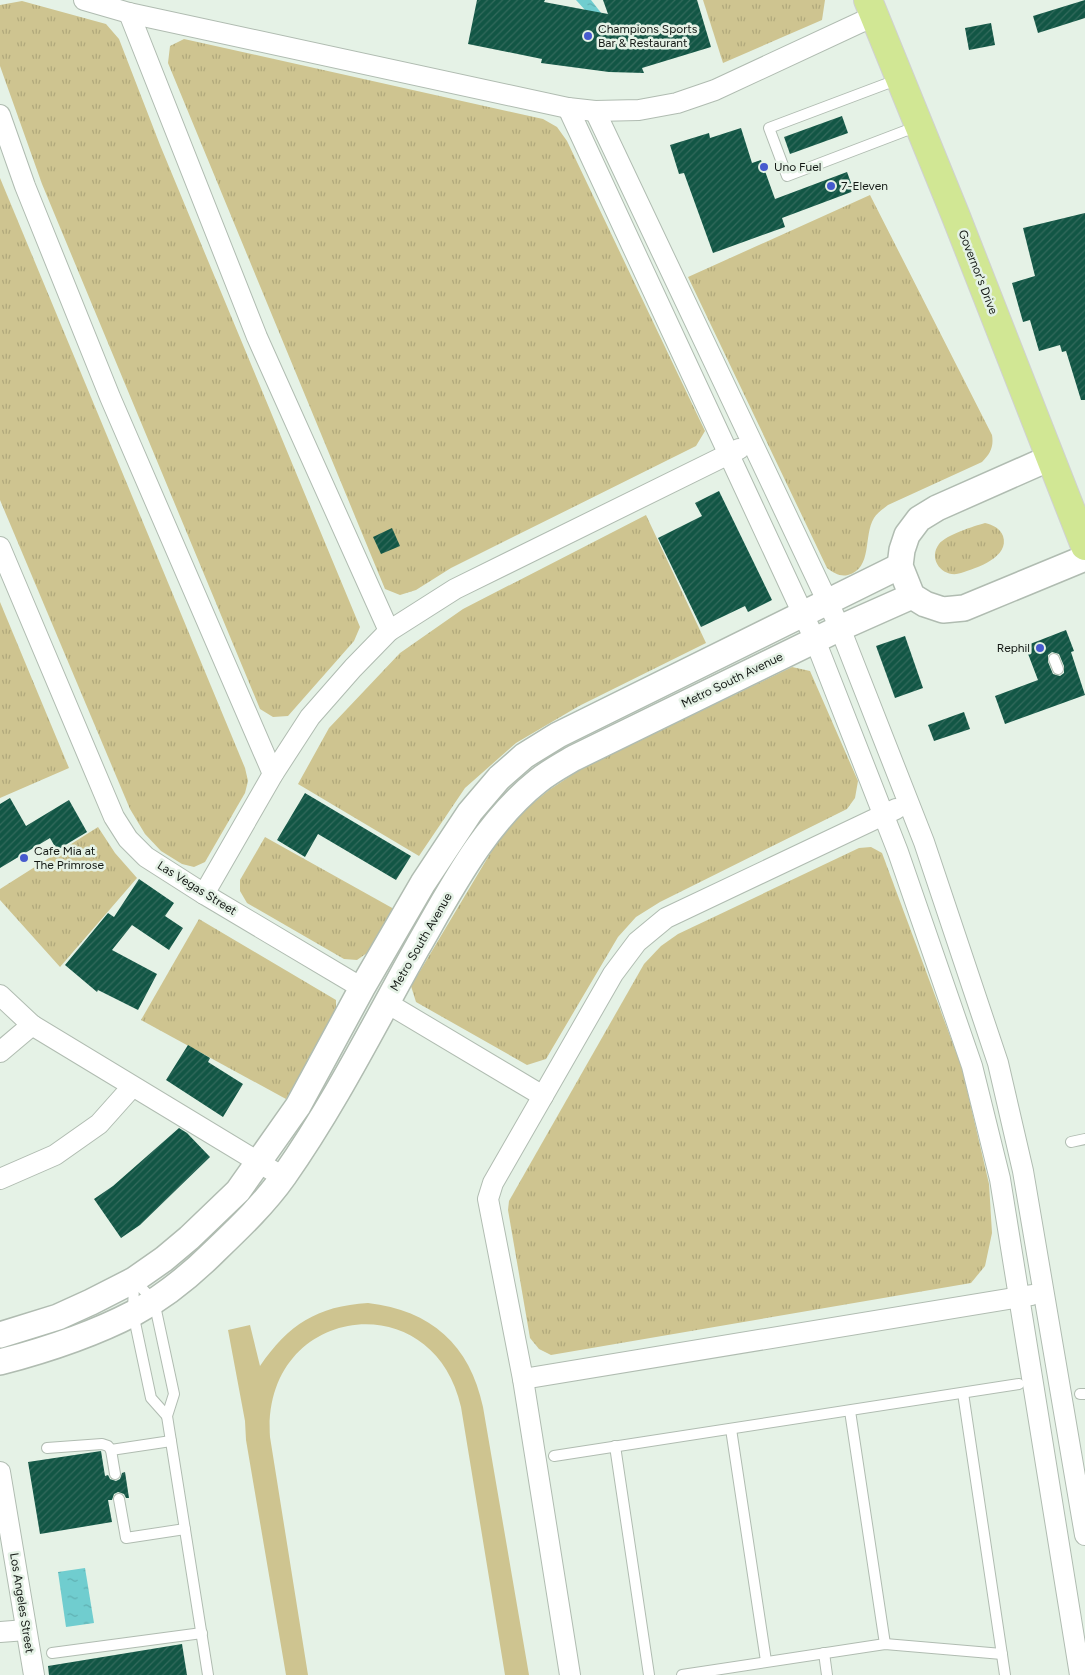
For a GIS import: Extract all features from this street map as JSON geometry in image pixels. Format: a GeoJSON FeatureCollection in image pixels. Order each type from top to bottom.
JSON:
{"type":"FeatureCollection","features":[{"type":"Feature","properties":{"kind":"main road","name":"Governor's Drive"},"geometry":{"type":"LineString","coordinates":[[871,3],[1085,546]]}},
{"type":"Feature","properties":{"kind":"street"},"geometry":{"type":"LineString","coordinates":[[84,0],[129,13],[568,108],[595,110],[639,110],[677,103],[715,90],[871,3]]}},
{"type":"Feature","properties":{"kind":"street"},"geometry":{"type":"LineString","coordinates":[[129,13],[257,336],[388,631]]}},
{"type":"Feature","properties":{"kind":"street"},"geometry":{"type":"LineString","coordinates":[[568,108],[815,640],[898,852],[972,1066],[1000,1180],[1080,1675]]}},
{"type":"Feature","properties":{"kind":"street"},"geometry":{"type":"LineString","coordinates":[[595,110],[840,628],[909,803],[998,1063],[1023,1171],[1085,1535]]}},
{"type":"Feature","properties":{"kind":"street"},"geometry":{"type":"LineString","coordinates":[[0,115],[25,186],[110,397],[273,774]]}},
{"type":"Feature","properties":{"kind":"street"},"geometry":{"type":"LineString","coordinates":[[204,894],[273,774],[310,717],[388,631],[455,589],[753,443]]}},
{"type":"Feature","properties":{"kind":"street"},"geometry":{"type":"LineString","coordinates":[[1050,458],[937,508],[918,519],[907,535],[900,566],[912,596],[925,604],[943,610],[964,608],[1085,558]]}},
{"type":"Feature","properties":{"kind":"street","name":"Las Vegas Street"},"geometry":{"type":"LineString","coordinates":[[0,547],[114,817],[128,839],[146,857],[204,894],[543,1096]]}},
{"type":"Feature","properties":{"kind":"street"},"geometry":{"type":"LineString","coordinates":[[0,1335],[58,1317],[134,1280],[164,1259],[238,1191],[298,1106],[362,988],[423,883],[470,812],[499,778],[524,756],[558,735],[900,566]]}},
{"type":"Feature","properties":{"kind":"street","name":"Metro South Avenue"},"geometry":{"type":"LineString","coordinates":[[0,1362],[66,1343],[144,1307],[205,1261],[258,1208],[283,1178],[321,1118],[448,894],[491,828],[516,800],[539,779],[574,758],[840,628],[912,596]]}},
{"type":"Feature","properties":{"kind":"street"},"geometry":{"type":"LineString","coordinates":[[570,1675],[523,1379],[488,1199],[493,1183],[612,974],[637,942],[666,918],[909,803]]}},
{"type":"Feature","properties":{"kind":"street"},"geometry":{"type":"LineString","coordinates":[[0,995],[32,1025],[283,1178]]}},
{"type":"Feature","properties":{"kind":"street"},"geometry":{"type":"LineString","coordinates":[[0,1052],[32,1025]]}},
{"type":"Feature","properties":{"kind":"street"},"geometry":{"type":"LineString","coordinates":[[0,1179],[55,1155],[99,1124],[132,1087]]}},
{"type":"Feature","properties":{"kind":"street"},"geometry":{"type":"LineString","coordinates":[[523,1379],[1044,1293]]}},
{"type":"Feature","properties":{"kind":"street","name":"Los Angeles Street"},"geometry":{"type":"LineString","coordinates":[[0,1472],[4,1516],[34,1675]]}},
{"type":"Feature","properties":{"kind":"street"},"geometry":{"type":"LineString","coordinates":[[0,1632],[26,1630]]}},
{"type":"Feature","properties":{"kind":"lane"},"geometry":{"type":"LineString","coordinates":[[900,78],[769,128],[787,176],[919,126]]}},
{"type":"Feature","properties":{"kind":"lane"},"geometry":{"type":"LineString","coordinates":[[1072,1142],[1085,1139]]}},
{"type":"Feature","properties":{"kind":"lane"},"geometry":{"type":"LineString","coordinates":[[134,1280],[174,1394],[167,1416],[208,1675]]}},
{"type":"Feature","properties":{"kind":"lane"},"geometry":{"type":"LineString","coordinates":[[134,1280],[144,1307],[151,1398],[167,1416]]}},
{"type":"Feature","properties":{"kind":"lane"},"geometry":{"type":"LineString","coordinates":[[554,1456],[1018,1384]]}},
{"type":"Feature","properties":{"kind":"lane"},"geometry":{"type":"LineString","coordinates":[[963,1393],[1005,1675]]}},
{"type":"Feature","properties":{"kind":"lane"},"geometry":{"type":"LineString","coordinates":[[850,1411],[885,1644]]}},
{"type":"Feature","properties":{"kind":"lane"},"geometry":{"type":"LineString","coordinates":[[732,1429],[766,1661]]}},
{"type":"Feature","properties":{"kind":"lane"},"geometry":{"type":"LineString","coordinates":[[112,1450],[171,1440]]}},
{"type":"Feature","properties":{"kind":"lane"},"geometry":{"type":"LineString","coordinates":[[46,1448],[102,1444],[108,1446],[112,1450],[116,1474]]}},
{"type":"Feature","properties":{"kind":"lane"},"geometry":{"type":"LineString","coordinates":[[615,1446],[649,1675]]}},
{"type":"Feature","properties":{"kind":"lane"},"geometry":{"type":"LineString","coordinates":[[119,1499],[126,1538],[185,1529]]}},
{"type":"Feature","properties":{"kind":"lane"},"geometry":{"type":"LineString","coordinates":[[52,1653],[202,1634]]}},
{"type":"Feature","properties":{"kind":"lane"},"geometry":{"type":"LineString","coordinates":[[682,1675],[885,1644],[1002,1654]]}},
{"type":"Feature","properties":{"kind":"lane"},"geometry":{"type":"LineString","coordinates":[[824,1653],[827,1675]]}},
{"type":"Feature","properties":{"kind":"green space"},"geometry":{"type":"Polygon","coordinates":[[[703,0],[825,0],[822,20],[723,63],[703,0]]]}},
{"type":"Feature","properties":{"kind":"green space"},"geometry":{"type":"Polygon","coordinates":[[[22,1],[106,24],[119,39],[160,145],[360,627],[354,641],[288,716],[273,717],[260,709],[42,184],[0,66],[0,5],[22,1]]]}},
{"type":"Feature","properties":{"kind":"green space"},"geometry":{"type":"Polygon","coordinates":[[[184,39],[543,119],[557,127],[567,141],[705,431],[696,446],[451,568],[416,590],[400,595],[385,589],[168,63],[170,46],[184,39]]]}},
{"type":"Feature","properties":{"kind":"green space"},"geometry":{"type":"Polygon","coordinates":[[[0,178],[245,768],[248,781],[245,793],[205,862],[194,867],[182,864],[161,851],[145,834],[130,809],[0,500],[0,178]]]}},
{"type":"Feature","properties":{"kind":"green space"},"geometry":{"type":"Polygon","coordinates":[[[870,195],[992,435],[992,447],[982,462],[888,505],[880,511],[871,525],[861,566],[848,575],[842,575],[827,568],[688,277],[870,195]]]}},
{"type":"Feature","properties":{"kind":"green space"},"geometry":{"type":"Polygon","coordinates":[[[646,515],[706,643],[579,706],[516,743],[465,788],[419,856],[298,784],[329,728],[400,653],[463,609],[646,515]]]}},
{"type":"Feature","properties":{"kind":"green space"},"geometry":{"type":"Polygon","coordinates":[[[985,523],[996,527],[1003,536],[1002,550],[997,556],[983,565],[961,573],[955,574],[943,571],[936,562],[935,556],[939,544],[954,534],[985,523]]]}},
{"type":"Feature","properties":{"kind":"green space"},"geometry":{"type":"Polygon","coordinates":[[[0,602],[69,768],[0,798],[0,602]]]}},
{"type":"Feature","properties":{"kind":"green space"},"geometry":{"type":"Polygon","coordinates":[[[792,667],[810,671],[858,781],[855,798],[847,809],[660,902],[636,917],[618,937],[546,1059],[527,1065],[416,1002],[411,986],[500,837],[527,808],[549,790],[581,769],[792,667]]]}},
{"type":"Feature","properties":{"kind":"green space"},"geometry":{"type":"Polygon","coordinates":[[[98,827],[115,853],[137,878],[60,967],[0,900],[0,889],[98,827]]]}},
{"type":"Feature","properties":{"kind":"green space"},"geometry":{"type":"Polygon","coordinates":[[[265,837],[394,909],[367,953],[357,960],[344,959],[247,903],[240,891],[240,880],[265,837]]]}},
{"type":"Feature","properties":{"kind":"green space"},"geometry":{"type":"Polygon","coordinates":[[[871,847],[882,853],[962,1068],[989,1184],[992,1233],[985,1266],[971,1283],[551,1355],[539,1349],[530,1338],[508,1210],[509,1201],[644,964],[661,946],[678,934],[859,848],[871,847]]]}},
{"type":"Feature","properties":{"kind":"green space"},"geometry":{"type":"Polygon","coordinates":[[[199,919],[336,1000],[336,1013],[286,1099],[141,1020],[199,919]]]}},
{"type":"Feature","properties":{"kind":"green space"},"geometry":{"type":"Polygon","coordinates":[[[368,1303],[411,1313],[444,1334],[458,1349],[477,1385],[483,1407],[529,1675],[505,1675],[461,1407],[444,1367],[418,1340],[386,1326],[352,1325],[319,1336],[292,1359],[274,1393],[270,1437],[308,1675],[286,1675],[246,1440],[245,1421],[228,1330],[250,1325],[260,1366],[282,1339],[305,1320],[334,1308],[368,1303]]]}},
{"type":"Feature","properties":{"kind":"water"},"geometry":{"type":"Polygon","coordinates":[[[576,0],[591,0],[609,23],[594,20],[576,0]]]}},
{"type":"Feature","properties":{"kind":"water"},"geometry":{"type":"Polygon","coordinates":[[[85,1568],[94,1623],[66,1627],[58,1572],[85,1568]]]}},
{"type":"Feature","properties":{"kind":"building"},"geometry":{"type":"Polygon","coordinates":[[[477,0],[545,0],[544,2],[608,14],[603,0],[697,0],[711,47],[642,68],[644,73],[609,72],[541,63],[542,59],[468,44],[477,0]]]}},
{"type":"Feature","properties":{"kind":"building"},"geometry":{"type":"Polygon","coordinates":[[[1085,0],[1085,18],[1038,33],[1033,16],[1085,0]]]}},
{"type":"Feature","properties":{"kind":"building"},"geometry":{"type":"Polygon","coordinates":[[[991,23],[995,45],[969,50],[965,28],[991,23]]]}},
{"type":"Feature","properties":{"kind":"building"},"geometry":{"type":"Polygon","coordinates":[[[842,116],[848,133],[790,154],[784,137],[842,116]]]}},
{"type":"Feature","properties":{"kind":"building"},"geometry":{"type":"Polygon","coordinates":[[[741,128],[752,163],[761,160],[775,199],[847,172],[854,191],[782,218],[785,227],[713,253],[684,173],[679,174],[670,145],[709,133],[710,138],[741,128]]]}},
{"type":"Feature","properties":{"kind":"building"},"geometry":{"type":"Polygon","coordinates":[[[1085,213],[1085,400],[1081,400],[1066,351],[1062,352],[1060,345],[1039,351],[1030,320],[1023,322],[1012,283],[1035,276],[1023,228],[1085,213]]]}},
{"type":"Feature","properties":{"kind":"building"},"geometry":{"type":"Polygon","coordinates":[[[719,491],[772,600],[748,612],[745,606],[701,627],[658,538],[702,516],[695,503],[719,491]]]}},
{"type":"Feature","properties":{"kind":"building"},"geometry":{"type":"Polygon","coordinates":[[[392,528],[400,546],[381,554],[373,537],[392,528]]]}},
{"type":"Feature","properties":{"kind":"building"},"geometry":{"type":"Polygon","coordinates":[[[1066,630],[1074,651],[1071,652],[1085,695],[1005,724],[995,696],[1038,680],[1025,646],[1066,630]],[[1052,652],[1048,655],[1048,662],[1053,674],[1060,676],[1064,673],[1064,666],[1059,654],[1052,652]]]}},
{"type":"Feature","properties":{"kind":"building"},"geometry":{"type":"Polygon","coordinates":[[[905,636],[923,688],[895,698],[876,646],[905,636]]]}},
{"type":"Feature","properties":{"kind":"building"},"geometry":{"type":"Polygon","coordinates":[[[964,712],[970,729],[934,741],[928,725],[964,712]]]}},
{"type":"Feature","properties":{"kind":"building"},"geometry":{"type":"Polygon","coordinates":[[[305,793],[411,856],[396,880],[318,834],[305,857],[277,840],[305,793]]]}},
{"type":"Feature","properties":{"kind":"building"},"geometry":{"type":"Polygon","coordinates":[[[10,798],[26,826],[69,800],[87,832],[57,850],[50,838],[0,868],[0,804],[10,798]]]}},
{"type":"Feature","properties":{"kind":"building"},"geometry":{"type":"Polygon","coordinates":[[[139,879],[174,903],[165,916],[183,928],[169,950],[132,925],[112,950],[157,974],[138,1010],[98,990],[97,992],[65,965],[108,913],[114,917],[139,879]]]}},
{"type":"Feature","properties":{"kind":"building"},"geometry":{"type":"Polygon","coordinates":[[[188,1045],[210,1058],[208,1062],[243,1084],[223,1117],[166,1080],[188,1045]]]}},
{"type":"Feature","properties":{"kind":"building"},"geometry":{"type":"Polygon","coordinates":[[[179,1128],[187,1133],[210,1157],[140,1225],[121,1238],[94,1199],[113,1186],[179,1128]]]}},
{"type":"Feature","properties":{"kind":"building"},"geometry":{"type":"Polygon","coordinates":[[[101,1451],[105,1476],[108,1475],[110,1479],[116,1481],[125,1472],[129,1498],[118,1492],[114,1494],[112,1500],[108,1500],[112,1522],[40,1534],[28,1462],[101,1451]]]}},
{"type":"Feature","properties":{"kind":"building"},"geometry":{"type":"Polygon","coordinates":[[[182,1644],[187,1675],[49,1675],[48,1666],[182,1644]]]}},
{"type":"Feature","properties":{"kind":"place","name":"Champions Sports Bar & Restaurant"},"geometry":{"type":"Point","coordinates":[588,36]}},
{"type":"Feature","properties":{"kind":"place","name":"Uno Fuel"},"geometry":{"type":"Point","coordinates":[764,167]}},
{"type":"Feature","properties":{"kind":"place","name":"7-Eleven"},"geometry":{"type":"Point","coordinates":[831,186]}},
{"type":"Feature","properties":{"kind":"place","name":"Rephil"},"geometry":{"type":"Point","coordinates":[1040,648]}},
{"type":"Feature","properties":{"kind":"place","name":"Cafe Mia at The Primrose"},"geometry":{"type":"Point","coordinates":[24,858]}}]}
